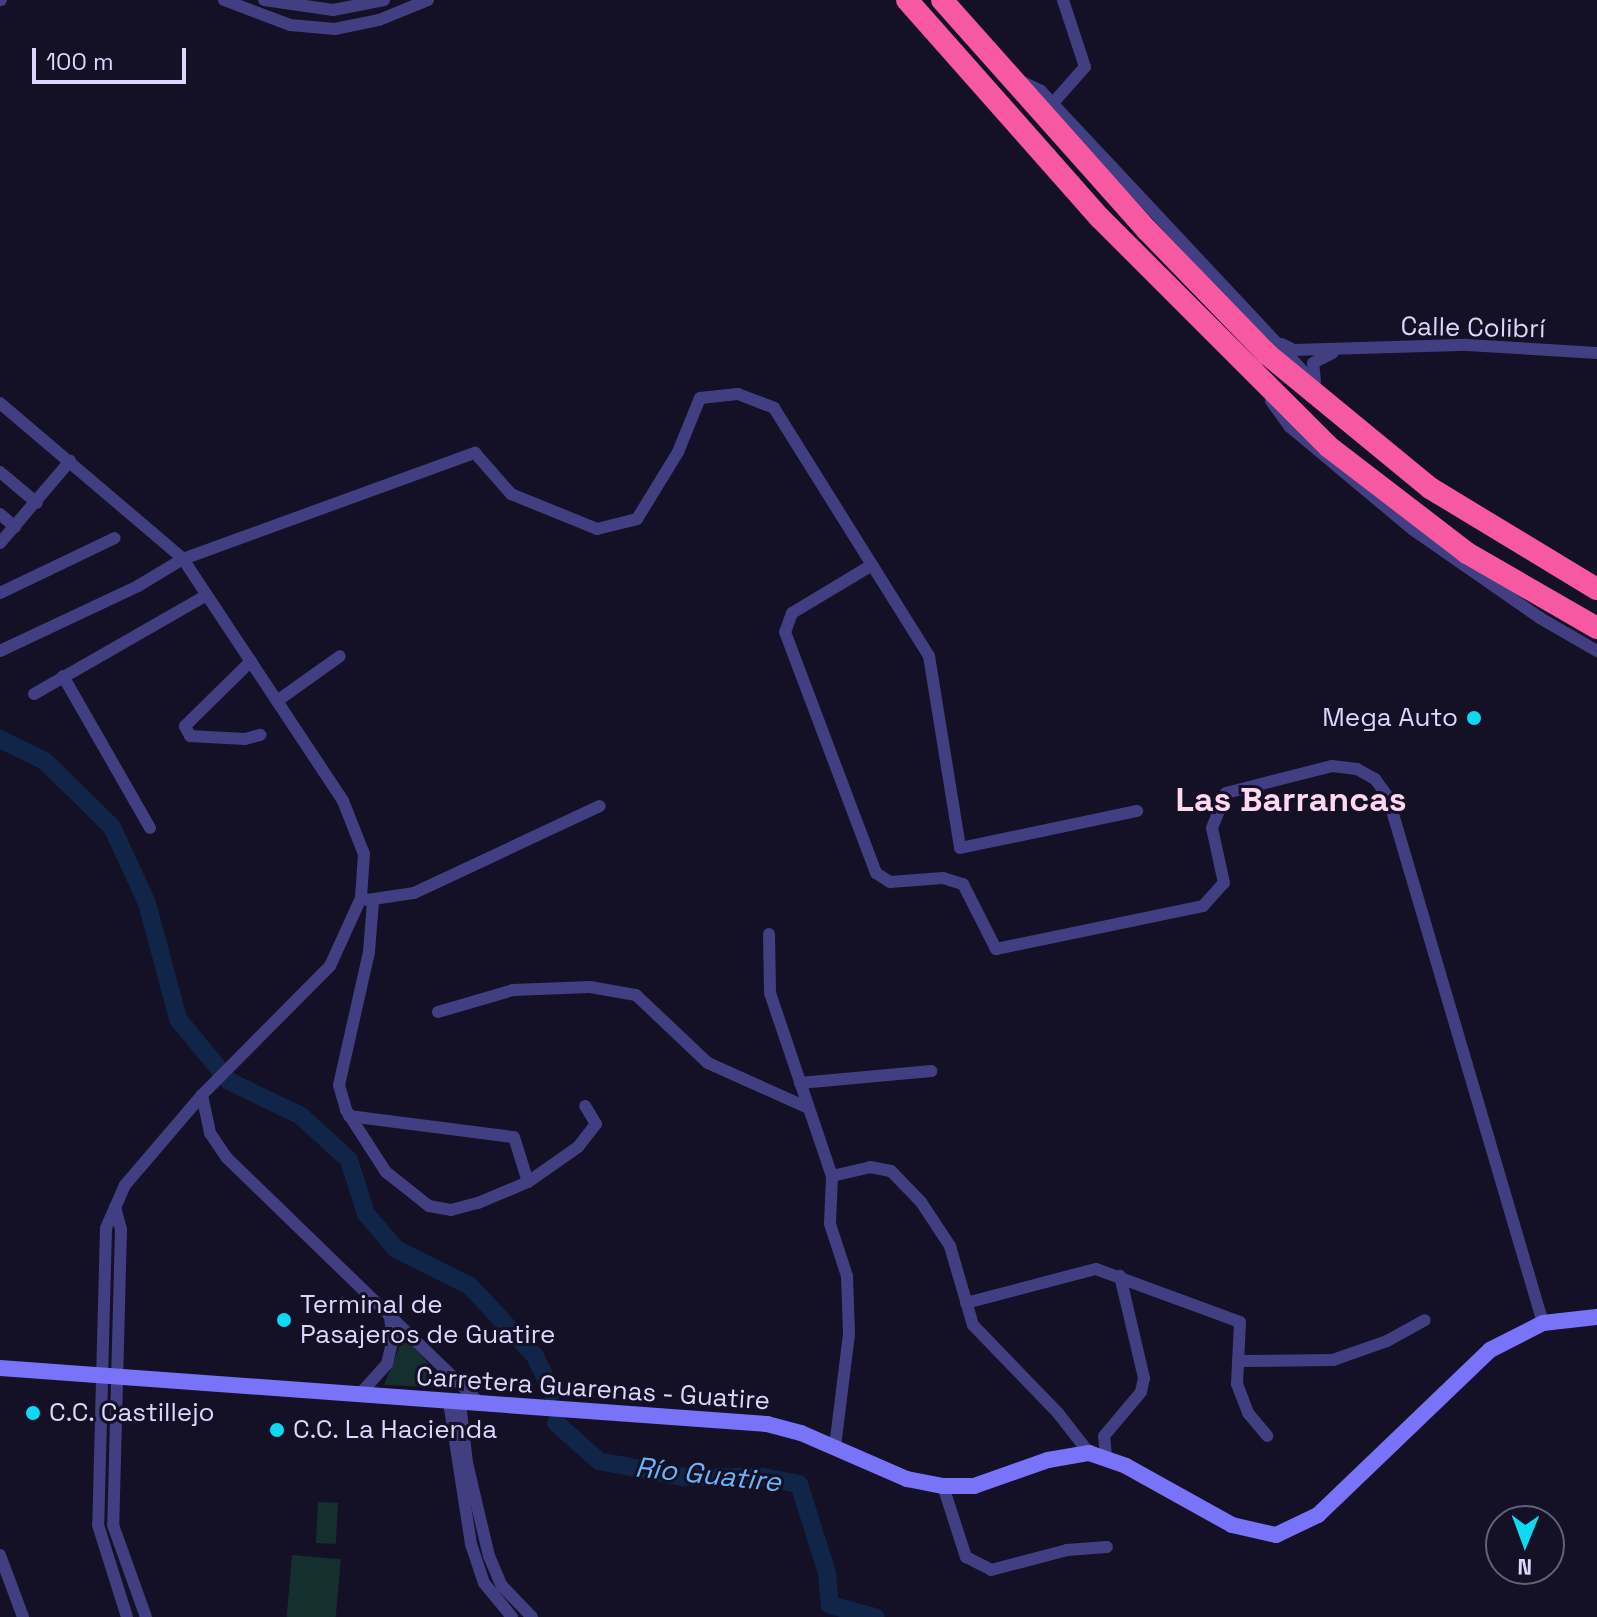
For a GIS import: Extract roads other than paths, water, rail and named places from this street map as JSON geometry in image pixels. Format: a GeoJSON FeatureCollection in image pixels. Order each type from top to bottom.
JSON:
{"type":"FeatureCollection","features":[{"type":"Feature","properties":{"kind":"highway"},"geometry":{"type":"LineString","coordinates":[[907,0],[1100,218],[1248,369],[1378,489],[1480,562],[1597,628]]}},
{"type":"Feature","properties":{"kind":"highway"},"geometry":{"type":"LineString","coordinates":[[942,0],[1267,354],[1390,456],[1507,538],[1597,589]]}},
{"type":"Feature","properties":{"kind":"main road","name":"Carretera Guarenas - Guatire"},"geometry":{"type":"LineString","coordinates":[[0,1368],[767,1424],[835,1446],[907,1479],[943,1486],[974,1486],[1048,1460],[1089,1453],[1106,1457],[1232,1525],[1262,1534],[1289,1533],[1318,1515],[1476,1360],[1543,1323],[1597,1317]]}},
{"type":"Feature","properties":{"kind":"street"},"geometry":{"type":"LineString","coordinates":[[224,0],[290,25],[335,29],[379,20],[428,0]]}},
{"type":"Feature","properties":{"kind":"street"},"geometry":{"type":"LineString","coordinates":[[264,0],[333,10],[384,0]]}},
{"type":"Feature","properties":{"kind":"street"},"geometry":{"type":"LineString","coordinates":[[1053,103],[1085,67],[1063,0]]}},
{"type":"Feature","properties":{"kind":"street"},"geometry":{"type":"LineString","coordinates":[[1010,76],[1041,91],[1317,385],[1384,440],[1390,456]]}},
{"type":"Feature","properties":{"kind":"street","name":"Calle Colibrí"},"geometry":{"type":"LineString","coordinates":[[1274,341],[1294,350],[1467,345],[1597,353]]}},
{"type":"Feature","properties":{"kind":"street"},"geometry":{"type":"LineString","coordinates":[[1317,385],[1313,363],[1348,350]]}},
{"type":"Feature","properties":{"kind":"street"},"geometry":{"type":"LineString","coordinates":[[1248,369],[1290,427],[1412,529],[1540,618],[1597,651]]}},
{"type":"Feature","properties":{"kind":"street"},"geometry":{"type":"LineString","coordinates":[[0,651],[138,586],[183,559],[475,453],[511,494],[597,529],[637,519],[678,452],[700,398],[738,394],[774,408],[929,656],[960,848],[1137,811]]}},
{"type":"Feature","properties":{"kind":"street"},"geometry":{"type":"LineString","coordinates":[[0,403],[183,559],[343,801],[364,854],[369,952],[339,1073],[340,1098],[386,1172],[429,1206],[459,1208],[528,1182],[558,1164],[594,1130],[593,1114],[585,1106]]}},
{"type":"Feature","properties":{"kind":"street"},"geometry":{"type":"LineString","coordinates":[[0,543],[70,461]]}},
{"type":"Feature","properties":{"kind":"street"},"geometry":{"type":"LineString","coordinates":[[0,472],[37,503]]}},
{"type":"Feature","properties":{"kind":"street"},"geometry":{"type":"LineString","coordinates":[[0,514],[15,527]]}},
{"type":"Feature","properties":{"kind":"street"},"geometry":{"type":"LineString","coordinates":[[0,593],[115,538]]}},
{"type":"Feature","properties":{"kind":"street"},"geometry":{"type":"LineString","coordinates":[[872,565],[792,613],[785,632],[876,873],[890,882],[943,878],[963,884],[996,949],[1203,906],[1224,883],[1212,828],[1226,793],[1332,766],[1375,779],[1388,797],[1543,1323]]}},
{"type":"Feature","properties":{"kind":"street"},"geometry":{"type":"LineString","coordinates":[[34,694],[207,595]]}},
{"type":"Feature","properties":{"kind":"street"},"geometry":{"type":"LineString","coordinates":[[277,701],[340,656]]}},
{"type":"Feature","properties":{"kind":"street"},"geometry":{"type":"LineString","coordinates":[[251,661],[185,726],[190,736],[245,739],[260,735]]}},
{"type":"Feature","properties":{"kind":"street"},"geometry":{"type":"LineString","coordinates":[[63,676],[150,828]]}},
{"type":"Feature","properties":{"kind":"street"},"geometry":{"type":"LineString","coordinates":[[367,900],[414,893],[600,806]]}},
{"type":"Feature","properties":{"kind":"street"},"geometry":{"type":"LineString","coordinates":[[146,1617],[113,1525],[106,1228],[125,1185],[202,1095],[330,966],[367,900]]}},
{"type":"Feature","properties":{"kind":"street"},"geometry":{"type":"LineString","coordinates":[[769,934],[770,993],[832,1176],[830,1224],[847,1276],[849,1334],[835,1446]]}},
{"type":"Feature","properties":{"kind":"street"},"geometry":{"type":"LineString","coordinates":[[438,1012],[513,990],[590,987],[636,995],[708,1063],[808,1108]]}},
{"type":"Feature","properties":{"kind":"street"},"geometry":{"type":"LineString","coordinates":[[800,1083],[931,1071]]}},
{"type":"Feature","properties":{"kind":"street"},"geometry":{"type":"LineString","coordinates":[[202,1095],[210,1133],[227,1158],[488,1404]]}},
{"type":"Feature","properties":{"kind":"street"},"geometry":{"type":"LineString","coordinates":[[349,1116],[514,1137],[528,1182]]}},
{"type":"Feature","properties":{"kind":"street"},"geometry":{"type":"LineString","coordinates":[[832,1176],[870,1167],[891,1171],[921,1202],[950,1246],[973,1325],[1058,1413],[1089,1453]]}},
{"type":"Feature","properties":{"kind":"street"},"geometry":{"type":"LineString","coordinates":[[966,1303],[1096,1269],[1240,1322],[1237,1384],[1248,1413],[1267,1436]]}},
{"type":"Feature","properties":{"kind":"street"},"geometry":{"type":"LineString","coordinates":[[1106,1457],[1104,1436],[1141,1392],[1144,1378],[1120,1276]]}},
{"type":"Feature","properties":{"kind":"street"},"geometry":{"type":"LineString","coordinates":[[359,1395],[387,1364],[393,1339],[389,1312]]}},
{"type":"Feature","properties":{"kind":"street"},"geometry":{"type":"LineString","coordinates":[[1239,1361],[1333,1360],[1387,1341],[1425,1320]]}},
{"type":"Feature","properties":{"kind":"street"},"geometry":{"type":"LineString","coordinates":[[109,1376],[98,1525],[127,1617]]}},
{"type":"Feature","properties":{"kind":"street"},"geometry":{"type":"LineString","coordinates":[[454,1403],[471,1544],[484,1583],[512,1617]]}},
{"type":"Feature","properties":{"kind":"street"},"geometry":{"type":"LineString","coordinates":[[454,1403],[489,1556],[502,1586],[532,1617]]}},
{"type":"Feature","properties":{"kind":"street"},"geometry":{"type":"LineString","coordinates":[[943,1486],[966,1557],[991,1570],[1067,1550],[1107,1547]]}},
{"type":"Feature","properties":{"kind":"street"},"geometry":{"type":"LineString","coordinates":[[0,1555],[23,1617]]}},
{"type":"Feature","properties":{"kind":"waterway","name":"Río Guatire"},"geometry":{"type":"LineString","coordinates":[[0,739],[45,761],[112,827],[147,903],[178,1019],[229,1081],[301,1116],[349,1160],[366,1214],[396,1249],[470,1286],[535,1356],[552,1392]]}},
{"type":"Feature","properties":{"kind":"waterway","name":"Río Guatire"},"geometry":{"type":"LineString","coordinates":[[556,1423],[599,1461],[683,1477],[763,1477],[799,1484],[827,1573],[830,1605],[875,1617]]}},
{"type":"Feature","properties":{"kind":"place","name":"Mega Auto"},"geometry":{"type":"Point","coordinates":[1474,718]}},
{"type":"Feature","properties":{"kind":"place","name":"Terminal de Pasajeros de Guatire"},"geometry":{"type":"Point","coordinates":[284,1320]}},
{"type":"Feature","properties":{"kind":"place","name":"C.C. Castillejo"},"geometry":{"type":"Point","coordinates":[33,1413]}},
{"type":"Feature","properties":{"kind":"place","name":"C.C. La Hacienda"},"geometry":{"type":"Point","coordinates":[277,1430]}},
{"type":"Feature","properties":{"kind":"district","name":"Las Barrancas"},"geometry":{"type":"Point","coordinates":[1291,800]}}]}
